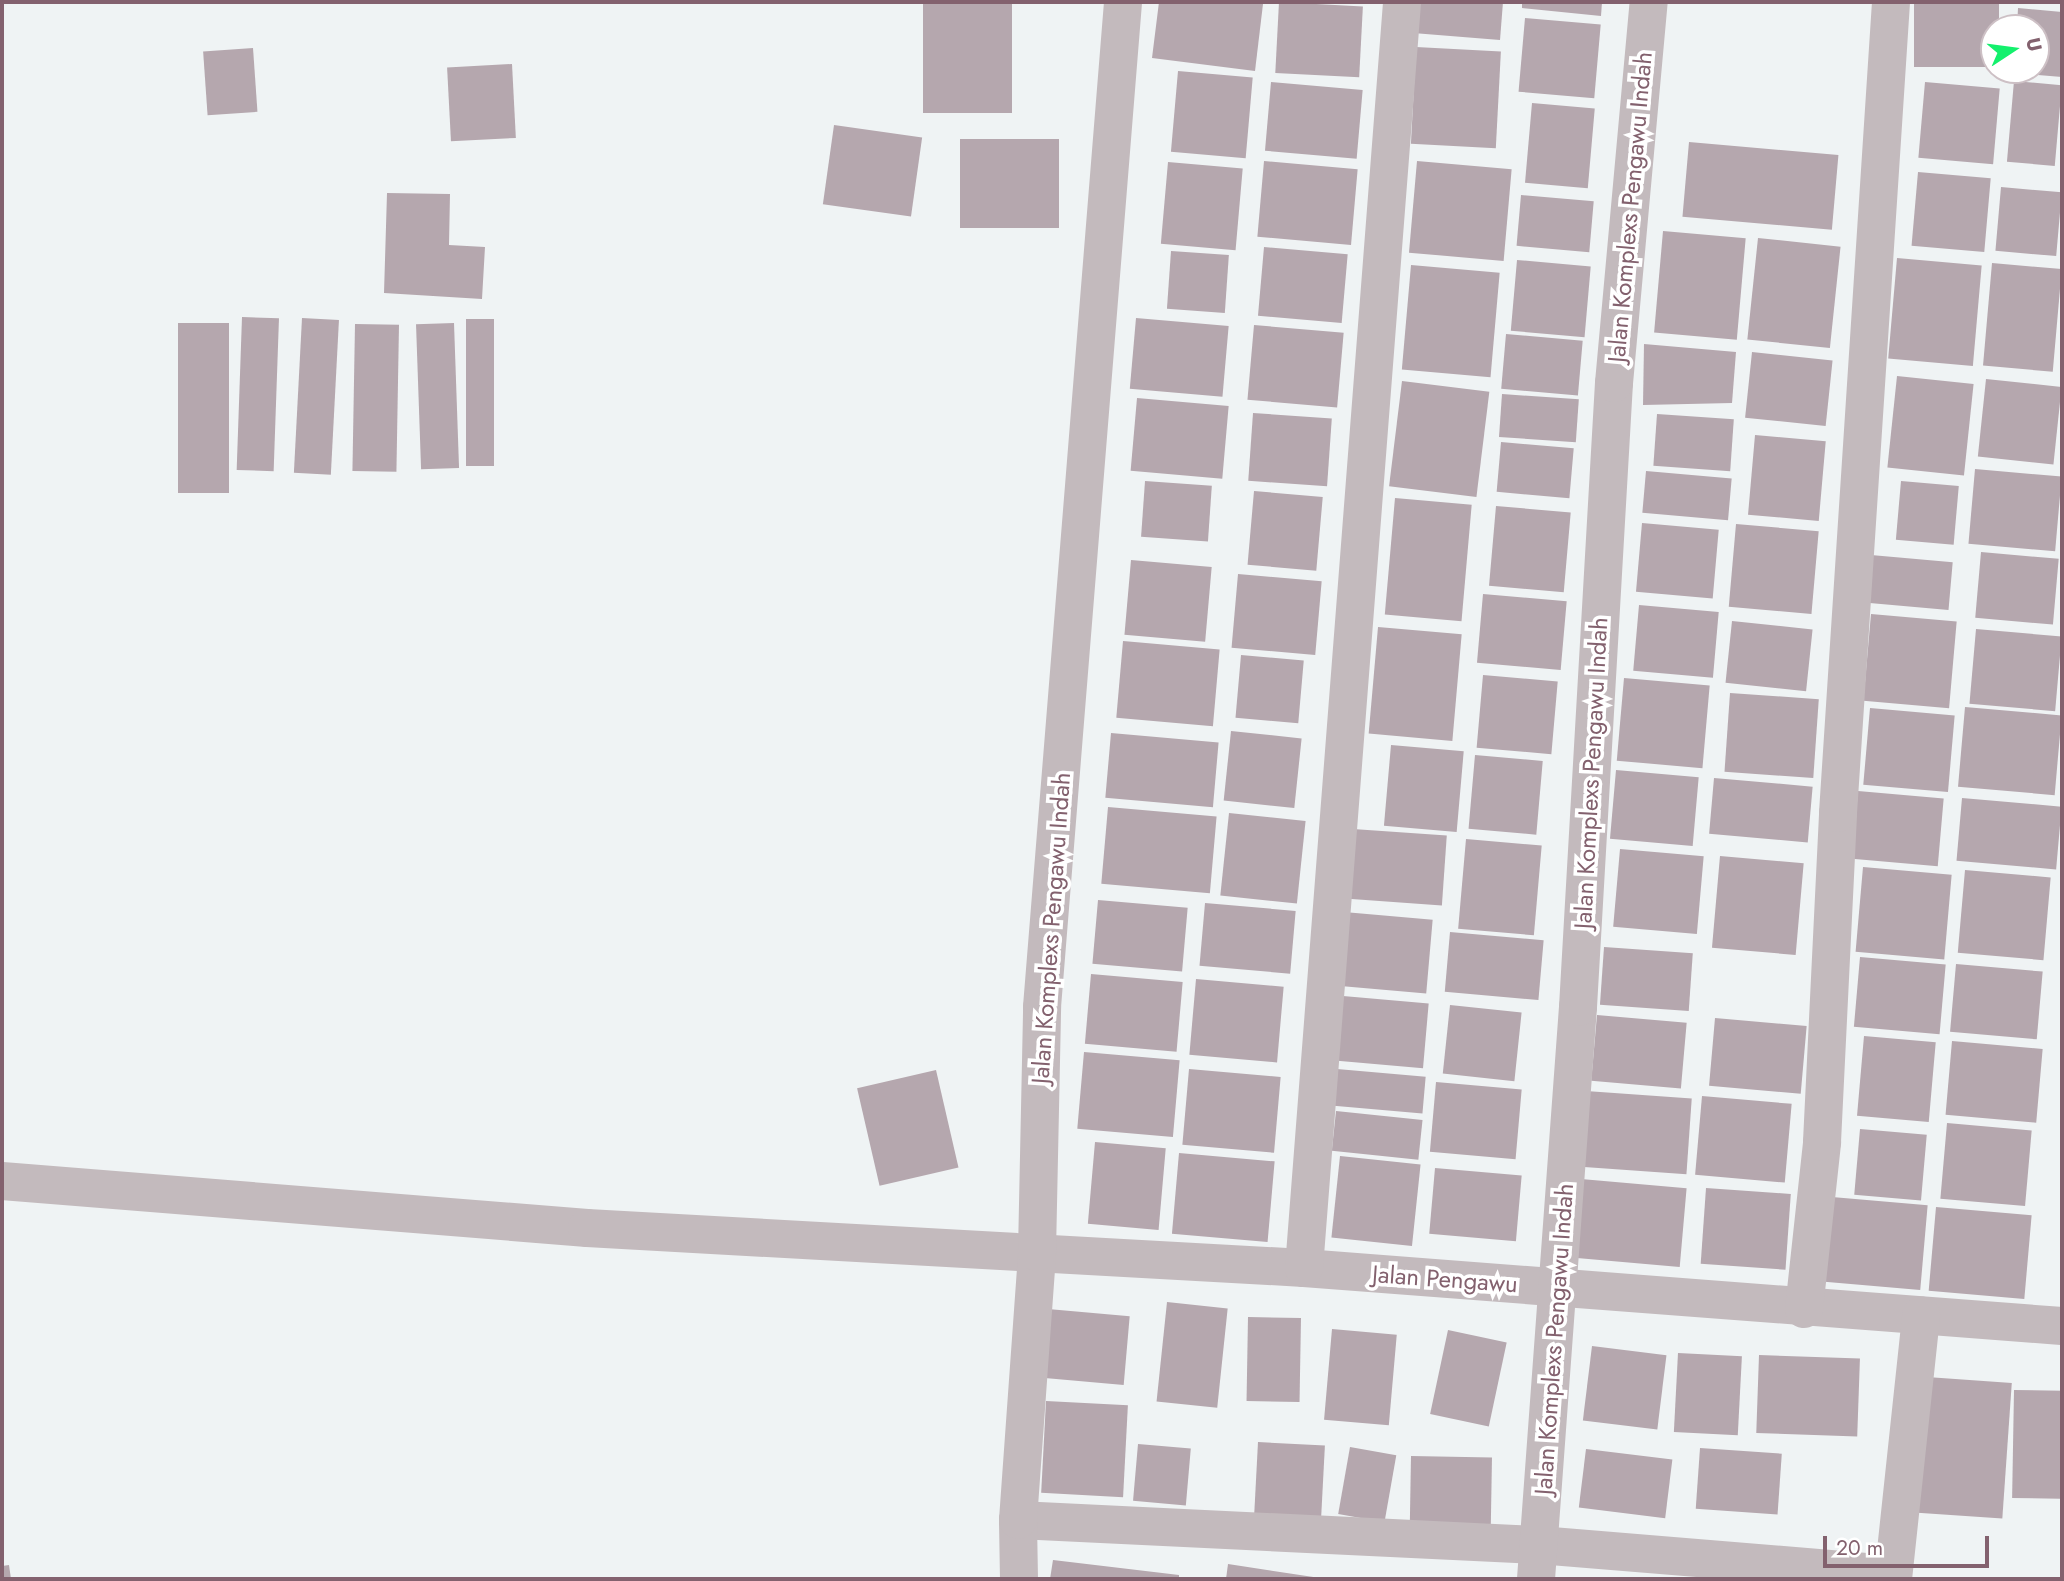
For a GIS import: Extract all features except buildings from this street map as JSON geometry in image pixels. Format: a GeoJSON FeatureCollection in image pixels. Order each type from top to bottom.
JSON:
{"type":"FeatureCollection","features":[{"type":"Feature","properties":{"kind":"street","name":"Jalan Komplexs Pengawu Indah"},"geometry":{"type":"LineString","coordinates":[[1020,1579],[1018,1520],[1037,1252],[1042,1007],[1123,2]]}},
{"type":"Feature","properties":{"kind":"street"},"geometry":{"type":"LineString","coordinates":[[1304,1268],[1402,2]]}},
{"type":"Feature","properties":{"kind":"street","name":"Jalan Komplexs Pengawu Indah"},"geometry":{"type":"LineString","coordinates":[[1538,1562],[1558,1288],[1614,383],[1648,2]]}},
{"type":"Feature","properties":{"kind":"street"},"geometry":{"type":"LineString","coordinates":[[1804,1309],[1822,1142],[1838,813],[1891,2]]}},
{"type":"Feature","properties":{"kind":"street","name":"Jalan Pengawu"},"geometry":{"type":"LineString","coordinates":[[2,1181],[614,1230],[1304,1268],[1804,1309],[2062,1326]]}},
{"type":"Feature","properties":{"kind":"street"},"geometry":{"type":"LineString","coordinates":[[1018,1520],[1538,1562],[1893,1577],[1921,1315]]}}]}
